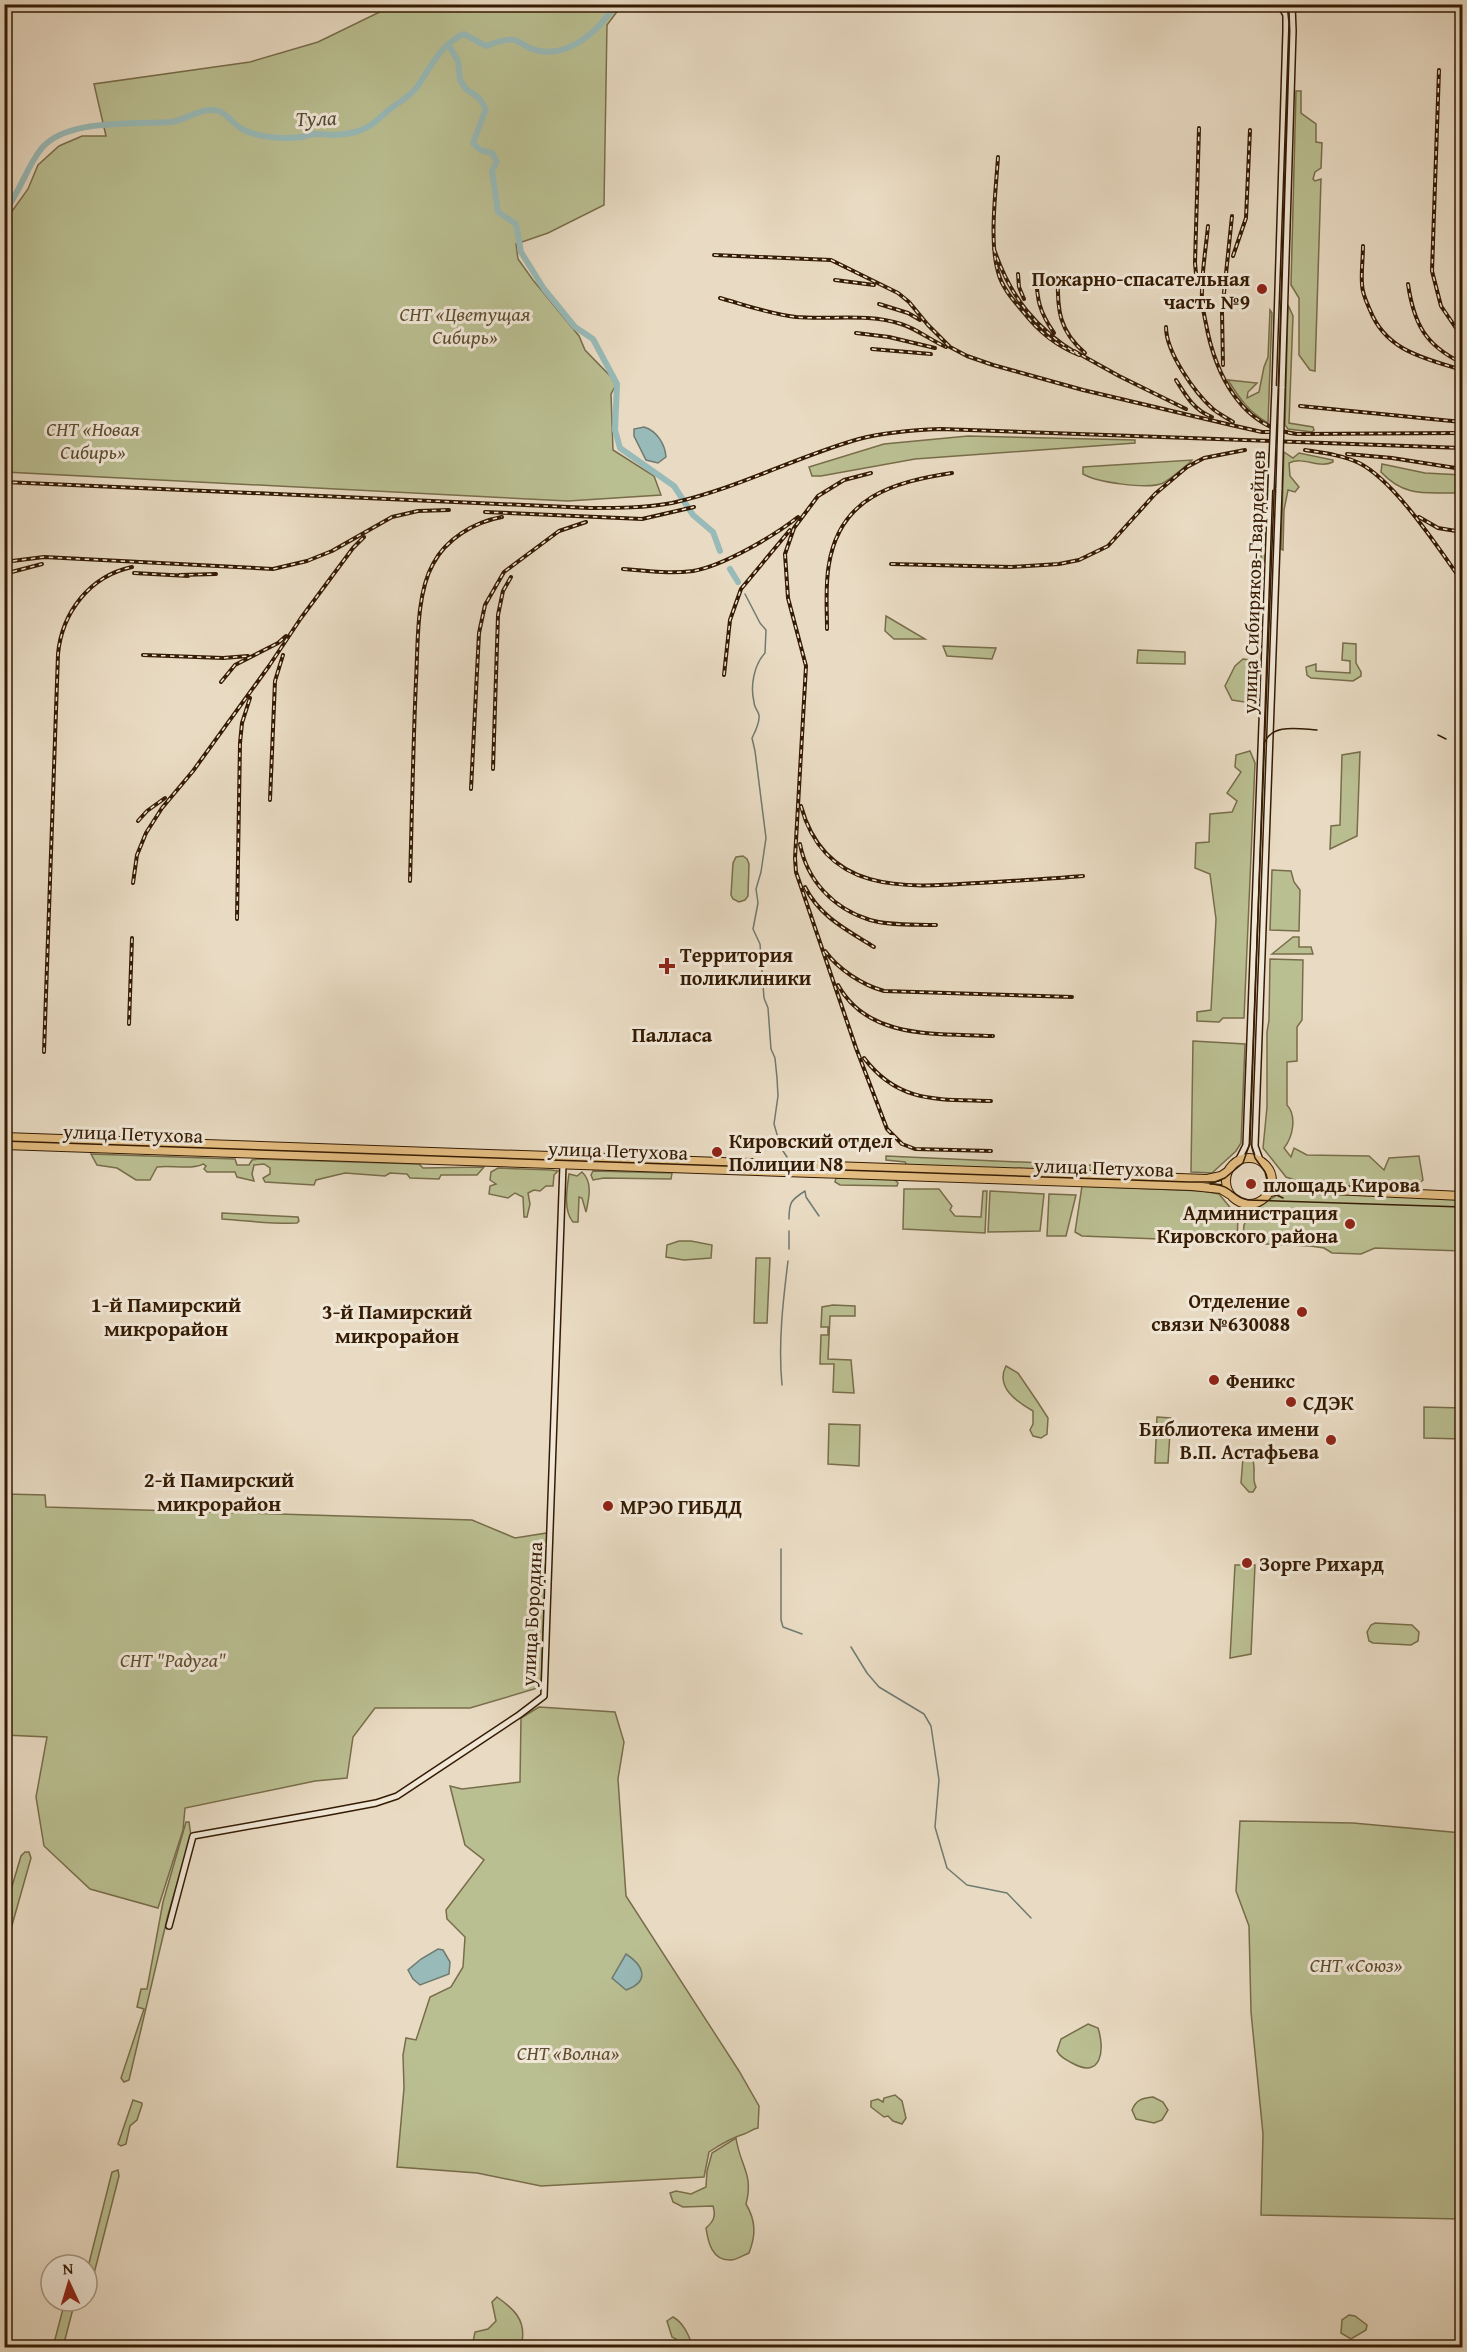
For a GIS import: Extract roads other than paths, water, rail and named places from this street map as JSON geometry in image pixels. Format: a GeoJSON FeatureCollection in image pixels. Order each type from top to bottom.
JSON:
{"type":"FeatureCollection","features":[{"type":"Feature","properties":{"kind":"highway","name":"улица Петухова"},"geometry":{"type":"LineString","coordinates":[[4,1137],[1207,1179],[1214,1179],[1227,1172]]}},
{"type":"Feature","properties":{"kind":"highway","name":"улица Петухова"},"geometry":{"type":"LineString","coordinates":[[4,1145],[1206,1187],[1221,1189],[1229,1194]]}},
{"type":"Feature","properties":{"kind":"highway"},"geometry":{"type":"LineString","coordinates":[[1251,1157],[1260,1160],[1270,1170],[1272,1176],[1270,1192],[1263,1200],[1246,1204],[1237,1201],[1229,1194],[1225,1181],[1227,1172],[1239,1160],[1251,1157]]}},
{"type":"Feature","properties":{"kind":"highway"},"geometry":{"type":"LineString","coordinates":[[1272,1176],[1289,1188]]}},
{"type":"Feature","properties":{"kind":"highway"},"geometry":{"type":"LineString","coordinates":[[1270,1192],[1289,1188],[1462,1196]]}},
{"type":"Feature","properties":{"kind":"main road","name":"улица Сибиряков-Гвардейцев"},"geometry":{"type":"LineString","coordinates":[[1239,1160],[1246,1145],[1249,1086],[1271,488],[1278,388],[1286,137],[1286,23],[1285,11],[1280,4]]}},
{"type":"Feature","properties":{"kind":"main road","name":"улица Сибиряков-Гвардейцев"},"geometry":{"type":"LineString","coordinates":[[1286,137],[1293,31],[1292,4]]}},
{"type":"Feature","properties":{"kind":"main road","name":"улица Сибиряков-Гвардейцев"},"geometry":{"type":"LineString","coordinates":[[1260,1160],[1255,1146],[1279,488],[1278,388]]}},
{"type":"Feature","properties":{"kind":"main road"},"geometry":{"type":"LineString","coordinates":[[1251,1031],[1259,1031]]}},
{"type":"Feature","properties":{"kind":"main road"},"geometry":{"type":"LineString","coordinates":[[1250,1060],[1258,1060]]}},
{"type":"Feature","properties":{"kind":"main road"},"geometry":{"type":"LineString","coordinates":[[1249,1086],[1257,1086]]}},
{"type":"Feature","properties":{"kind":"main road","name":"улица Бородина"},"geometry":{"type":"LineString","coordinates":[[169,1926],[193,1836],[337,1811],[397,1796],[519,1715],[543,1696],[563,1165]]}},
{"type":"Feature","properties":{"kind":"water"},"geometry":{"type":"Polygon","coordinates":[[[644,427],[660,439],[664,447],[666,457],[658,463],[646,460],[634,436],[634,429],[644,427]]]}},
{"type":"Feature","properties":{"kind":"water"},"geometry":{"type":"Polygon","coordinates":[[[438,1949],[443,1950],[450,1962],[449,1974],[420,1985],[408,1970],[438,1949]]]}},
{"type":"Feature","properties":{"kind":"water"},"geometry":{"type":"Polygon","coordinates":[[[626,1954],[637,1963],[642,1973],[639,1982],[626,1990],[612,1978],[626,1954]]]}},
{"type":"Feature","properties":{"kind":"waterway","name":"Тула"},"geometry":{"type":"LineString","coordinates":[[4,212],[41,149],[52,139],[67,132],[102,125],[171,122],[213,110],[223,113],[244,130],[265,136],[288,138],[313,134],[350,133],[370,125],[411,94],[442,50],[464,34],[486,46],[511,40],[535,50],[547,52],[559,50],[571,47],[592,33],[615,4]]}},
{"type":"Feature","properties":{"kind":"waterway"},"geometry":{"type":"LineString","coordinates":[[448,44],[458,61],[460,80],[466,89],[479,98],[486,109],[473,143],[480,150],[492,153],[497,162],[492,171],[498,212],[516,224],[521,252],[544,289],[575,327],[593,339],[617,384],[615,430],[620,448],[674,486],[693,515],[713,532],[720,551]]}},
{"type":"Feature","properties":{"kind":"waterway"},"geometry":{"type":"LineString","coordinates":[[730,569],[738,582]]}},
{"type":"Feature","properties":{"kind":"waterway"},"geometry":{"type":"LineString","coordinates":[[745,594],[766,630],[765,653],[756,670],[752,689],[759,718],[752,738],[766,838],[756,889],[758,903],[753,929],[760,944],[764,998],[768,1008],[771,1049],[775,1058],[778,1096],[774,1124],[781,1148],[787,1157]]}},
{"type":"Feature","properties":{"kind":"waterway"},"geometry":{"type":"LineString","coordinates":[[789,1219],[792,1202],[805,1191],[806,1197],[819,1216]]}},
{"type":"Feature","properties":{"kind":"waterway"},"geometry":{"type":"LineString","coordinates":[[789,1231],[789,1249]]}},
{"type":"Feature","properties":{"kind":"waterway"},"geometry":{"type":"LineString","coordinates":[[782,1385],[781,1338],[788,1261]]}},
{"type":"Feature","properties":{"kind":"waterway"},"geometry":{"type":"LineString","coordinates":[[781,1549],[781,1620],[783,1627],[802,1634]]}},
{"type":"Feature","properties":{"kind":"waterway"},"geometry":{"type":"LineString","coordinates":[[851,1647],[867,1673],[879,1687],[924,1714],[931,1726],[939,1780],[935,1827],[947,1868],[967,1885],[1007,1893],[1031,1918]]}},
{"type":"Feature","properties":{"kind":"tram line"},"geometry":{"type":"LineString","coordinates":[[4,1141],[1189,1182],[1215,1182],[1225,1178],[1243,1163],[1250,1143],[1289,23],[1287,4]]}},
{"type":"Feature","properties":{"kind":"tram line"},"geometry":{"type":"LineString","coordinates":[[1264,744],[1268,737],[1279,730],[1294,728],[1317,730]]}},
{"type":"Feature","properties":{"kind":"tram line"},"geometry":{"type":"LineString","coordinates":[[1438,735],[1446,739]]}},
{"type":"Feature","properties":{"kind":"tram line"},"geometry":{"type":"LineString","coordinates":[[1251,1144],[1255,1158],[1265,1172],[1270,1192],[1283,1198]]}},
{"type":"Feature","properties":{"kind":"tram line"},"geometry":{"type":"LineString","coordinates":[[1210,1184],[1228,1188],[1248,1200],[1462,1207]]}},
{"type":"Feature","properties":{"kind":"railway"},"geometry":{"type":"LineString","coordinates":[[1439,70],[1432,271],[1441,306],[1462,337]]}},
{"type":"Feature","properties":{"kind":"railway"},"geometry":{"type":"LineString","coordinates":[[1197,285],[1195,263],[1199,128]]}},
{"type":"Feature","properties":{"kind":"railway"},"geometry":{"type":"LineString","coordinates":[[1233,256],[1246,218],[1250,130]]}},
{"type":"Feature","properties":{"kind":"railway"},"geometry":{"type":"LineString","coordinates":[[994,249],[1000,266],[1008,282],[1026,310],[1037,323],[1079,355],[1056,343],[1037,327],[1005,289],[1000,278],[995,260],[994,246],[998,157]]}},
{"type":"Feature","properties":{"kind":"railway"},"geometry":{"type":"LineString","coordinates":[[1223,365],[1222,312],[1232,216]]}},
{"type":"Feature","properties":{"kind":"railway"},"geometry":{"type":"LineString","coordinates":[[1208,226],[1202,295],[1210,343],[1224,379],[1234,395],[1260,421],[1277,430],[1297,434],[1462,433]]}},
{"type":"Feature","properties":{"kind":"railway"},"geometry":{"type":"LineString","coordinates":[[1363,246],[1363,294],[1377,324],[1396,344],[1408,351],[1462,370]]}},
{"type":"Feature","properties":{"kind":"railway"},"geometry":{"type":"LineString","coordinates":[[714,255],[831,260],[898,293],[950,347],[967,356],[1083,390],[1262,432],[1277,432]]}},
{"type":"Feature","properties":{"kind":"railway"},"geometry":{"type":"LineString","coordinates":[[1018,274],[1019,287],[1024,299]]}},
{"type":"Feature","properties":{"kind":"railway"},"geometry":{"type":"LineString","coordinates":[[1036,274],[1040,305],[1054,333]]}},
{"type":"Feature","properties":{"kind":"railway"},"geometry":{"type":"LineString","coordinates":[[1058,278],[1061,319],[1076,345],[1085,353]]}},
{"type":"Feature","properties":{"kind":"railway"},"geometry":{"type":"LineString","coordinates":[[835,280],[874,285]]}},
{"type":"Feature","properties":{"kind":"railway"},"geometry":{"type":"LineString","coordinates":[[1408,284],[1414,311],[1423,332],[1439,349],[1462,363]]}},
{"type":"Feature","properties":{"kind":"railway"},"geometry":{"type":"LineString","coordinates":[[720,298],[767,312],[796,317],[862,318],[888,321],[913,329],[946,347]]}},
{"type":"Feature","properties":{"kind":"railway"},"geometry":{"type":"LineString","coordinates":[[879,304],[908,313],[920,320]]}},
{"type":"Feature","properties":{"kind":"railway"},"geometry":{"type":"LineString","coordinates":[[1166,327],[1167,337],[1182,371],[1213,409],[1233,422]]}},
{"type":"Feature","properties":{"kind":"railway"},"geometry":{"type":"LineString","coordinates":[[856,333],[889,337],[935,348]]}},
{"type":"Feature","properties":{"kind":"railway"},"geometry":{"type":"LineString","coordinates":[[872,349],[931,354]]}},
{"type":"Feature","properties":{"kind":"railway"},"geometry":{"type":"LineString","coordinates":[[1074,351],[1186,409]]}},
{"type":"Feature","properties":{"kind":"railway"},"geometry":{"type":"LineString","coordinates":[[1176,380],[1195,406],[1212,417]]}},
{"type":"Feature","properties":{"kind":"railway"},"geometry":{"type":"LineString","coordinates":[[1300,406],[1462,422]]}},
{"type":"Feature","properties":{"kind":"railway"},"geometry":{"type":"LineString","coordinates":[[4,482],[621,508],[662,505],[696,497],[835,446],[889,433],[920,430],[1462,448]]}},
{"type":"Feature","properties":{"kind":"railway"},"geometry":{"type":"LineString","coordinates":[[891,564],[1012,567],[1059,564],[1079,560],[1108,546],[1155,494],[1187,467],[1204,458],[1245,450]]}},
{"type":"Feature","properties":{"kind":"railway"},"geometry":{"type":"LineString","coordinates":[[1305,450],[1346,458],[1373,472],[1387,484],[1415,516],[1462,581]]}},
{"type":"Feature","properties":{"kind":"railway"},"geometry":{"type":"LineString","coordinates":[[1347,454],[1392,458],[1462,469]]}},
{"type":"Feature","properties":{"kind":"railway"},"geometry":{"type":"LineString","coordinates":[[871,473],[844,480],[818,496],[794,528],[785,554],[788,598],[806,666],[796,872],[856,1048],[887,1129],[902,1144],[915,1149],[991,1151]]}},
{"type":"Feature","properties":{"kind":"railway"},"geometry":{"type":"LineString","coordinates":[[827,629],[829,564],[835,541],[857,508],[890,488],[952,473]]}},
{"type":"Feature","properties":{"kind":"railway"},"geometry":{"type":"LineString","coordinates":[[485,512],[642,519],[694,507]]}},
{"type":"Feature","properties":{"kind":"railway"},"geometry":{"type":"LineString","coordinates":[[4,562],[44,557],[273,569],[307,561],[332,551],[392,517],[418,511],[449,510]]}},
{"type":"Feature","properties":{"kind":"railway"},"geometry":{"type":"LineString","coordinates":[[410,881],[418,637],[423,590],[433,564],[453,539],[471,527],[502,517]]}},
{"type":"Feature","properties":{"kind":"railway"},"geometry":{"type":"LineString","coordinates":[[623,569],[676,572],[705,568],[748,549],[798,517]]}},
{"type":"Feature","properties":{"kind":"railway"},"geometry":{"type":"LineString","coordinates":[[1419,517],[1438,528],[1462,532]]}},
{"type":"Feature","properties":{"kind":"railway"},"geometry":{"type":"LineString","coordinates":[[471,789],[479,633],[485,605],[504,572],[559,531],[586,522]]}},
{"type":"Feature","properties":{"kind":"railway"},"geometry":{"type":"LineString","coordinates":[[724,675],[730,620],[741,589],[790,530]]}},
{"type":"Feature","properties":{"kind":"railway"},"geometry":{"type":"LineString","coordinates":[[133,883],[137,855],[146,833],[162,808],[193,771],[301,618],[353,548],[364,537]]}},
{"type":"Feature","properties":{"kind":"railway"},"geometry":{"type":"LineString","coordinates":[[4,574],[42,564]]}},
{"type":"Feature","properties":{"kind":"railway"},"geometry":{"type":"LineString","coordinates":[[44,1052],[58,654],[65,624],[81,598],[103,578],[132,567]]}},
{"type":"Feature","properties":{"kind":"railway"},"geometry":{"type":"LineString","coordinates":[[134,573],[188,576]]}},
{"type":"Feature","properties":{"kind":"railway"},"geometry":{"type":"LineString","coordinates":[[180,575],[216,574]]}},
{"type":"Feature","properties":{"kind":"railway"},"geometry":{"type":"LineString","coordinates":[[493,769],[498,615],[503,591],[511,577]]}},
{"type":"Feature","properties":{"kind":"railway"},"geometry":{"type":"LineString","coordinates":[[221,682],[235,665],[278,643],[286,636]]}},
{"type":"Feature","properties":{"kind":"railway"},"geometry":{"type":"LineString","coordinates":[[143,655],[223,658],[248,656]]}},
{"type":"Feature","properties":{"kind":"railway"},"geometry":{"type":"LineString","coordinates":[[270,800],[275,681],[283,655]]}},
{"type":"Feature","properties":{"kind":"railway"},"geometry":{"type":"LineString","coordinates":[[237,919],[240,743],[242,723],[250,698]]}},
{"type":"Feature","properties":{"kind":"railway"},"geometry":{"type":"LineString","coordinates":[[138,821],[165,798]]}},
{"type":"Feature","properties":{"kind":"railway"},"geometry":{"type":"LineString","coordinates":[[801,806],[812,835],[828,856],[848,870],[871,879],[896,884],[950,885],[1083,876]]}},
{"type":"Feature","properties":{"kind":"railway"},"geometry":{"type":"LineString","coordinates":[[800,844],[809,870],[816,881],[824,892],[845,909],[878,922],[936,925]]}},
{"type":"Feature","properties":{"kind":"railway"},"geometry":{"type":"LineString","coordinates":[[805,887],[826,915],[874,947]]}},
{"type":"Feature","properties":{"kind":"railway"},"geometry":{"type":"LineString","coordinates":[[129,1024],[132,938]]}},
{"type":"Feature","properties":{"kind":"railway"},"geometry":{"type":"LineString","coordinates":[[825,951],[851,976],[884,991],[1072,997]]}},
{"type":"Feature","properties":{"kind":"railway"},"geometry":{"type":"LineString","coordinates":[[838,985],[851,1003],[868,1016],[886,1025],[928,1033],[993,1036]]}},
{"type":"Feature","properties":{"kind":"railway"},"geometry":{"type":"LineString","coordinates":[[864,1058],[877,1073],[891,1084],[906,1091],[937,1099],[991,1101]]}},
{"type":"Feature","properties":{"kind":"place","name":"Пожарно-спасательная часть №9"},"geometry":{"type":"Point","coordinates":[1262,289]}},
{"type":"Feature","properties":{"kind":"place","name":"Территория поликлиники"},"geometry":{"type":"Point","coordinates":[667,966]}},
{"type":"Feature","properties":{"kind":"place","name":"Кировский отдел Полиции N8"},"geometry":{"type":"Point","coordinates":[717,1152]}},
{"type":"Feature","properties":{"kind":"place","name":"площадь Кирова"},"geometry":{"type":"Point","coordinates":[1251,1184]}},
{"type":"Feature","properties":{"kind":"place","name":"Администрация Кировского района"},"geometry":{"type":"Point","coordinates":[1350,1224]}},
{"type":"Feature","properties":{"kind":"place","name":"Отделение связи №630088"},"geometry":{"type":"Point","coordinates":[1302,1312]}},
{"type":"Feature","properties":{"kind":"place","name":"Феникс"},"geometry":{"type":"Point","coordinates":[1214,1380]}},
{"type":"Feature","properties":{"kind":"place","name":"СДЭК"},"geometry":{"type":"Point","coordinates":[1291,1402]}},
{"type":"Feature","properties":{"kind":"place","name":"Библиотека имени В.П. Астафьева"},"geometry":{"type":"Point","coordinates":[1331,1440]}},
{"type":"Feature","properties":{"kind":"place","name":"МРЭО ГИБДД"},"geometry":{"type":"Point","coordinates":[608,1506]}},
{"type":"Feature","properties":{"kind":"place","name":"Зорге Рихард"},"geometry":{"type":"Point","coordinates":[1247,1563]}},
{"type":"Feature","properties":{"kind":"district","name":"Палласа"},"geometry":{"type":"Point","coordinates":[672,1034]}},
{"type":"Feature","properties":{"kind":"district","name":"1-й Памирский микрорайон"},"geometry":{"type":"Point","coordinates":[166,1316]}},
{"type":"Feature","properties":{"kind":"district","name":"3-й Памирский микрорайон"},"geometry":{"type":"Point","coordinates":[397,1323]}},
{"type":"Feature","properties":{"kind":"district","name":"2-й Памирский микрорайон"},"geometry":{"type":"Point","coordinates":[219,1491]}},
{"type":"Feature","properties":{"kind":"park label","name":"СНТ «Цветущая Сибирь»"},"geometry":{"type":"Point","coordinates":[465,324]}},
{"type":"Feature","properties":{"kind":"park label","name":"СНТ «Новая Сибирь»"},"geometry":{"type":"Point","coordinates":[93,440]}},
{"type":"Feature","properties":{"kind":"park label","name":"СНТ \"Радуга\""},"geometry":{"type":"Point","coordinates":[173,1659]}},
{"type":"Feature","properties":{"kind":"park label","name":"СНТ «Союз»"},"geometry":{"type":"Point","coordinates":[1356,1964]}},
{"type":"Feature","properties":{"kind":"park label","name":"СНТ «Волна»"},"geometry":{"type":"Point","coordinates":[568,2052]}}]}
